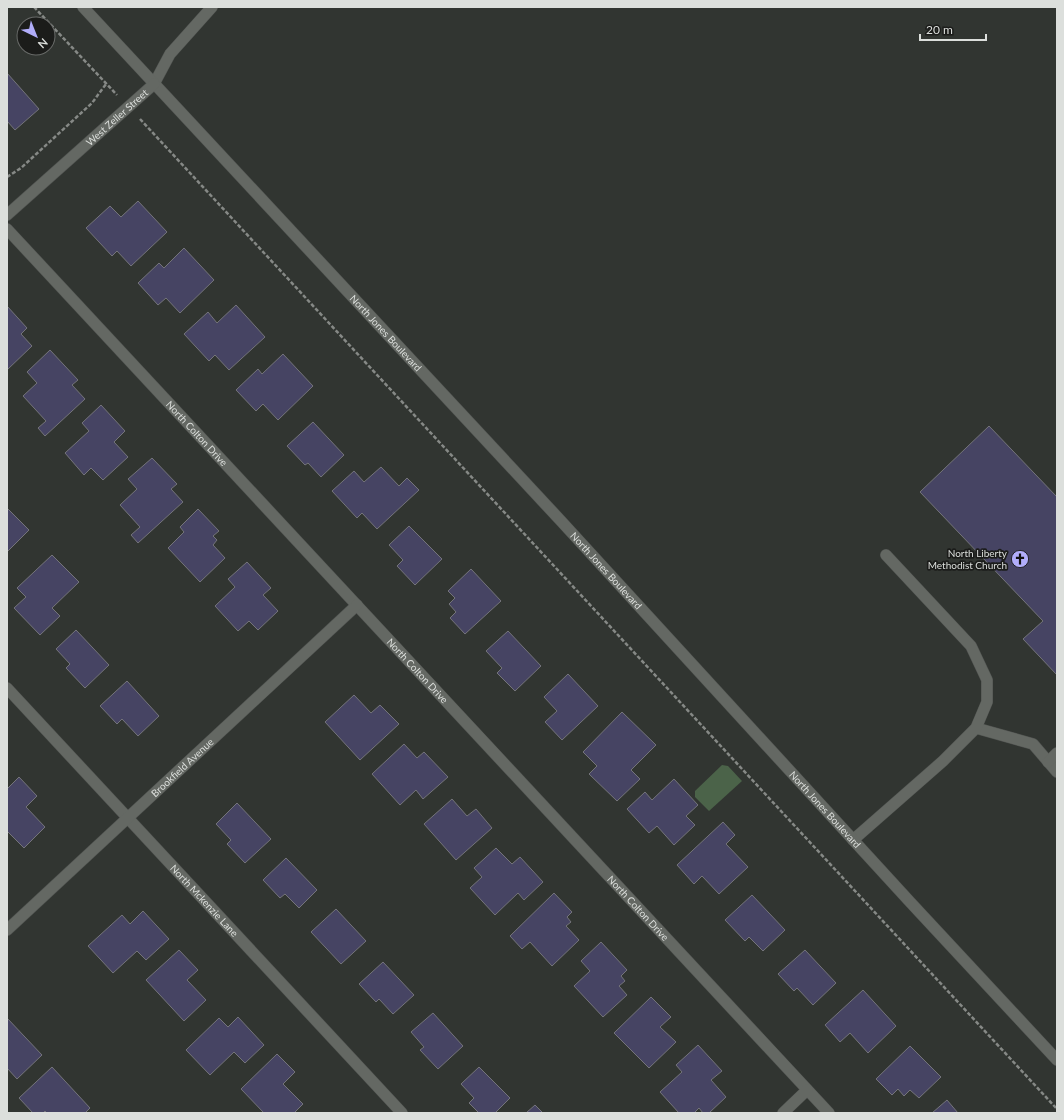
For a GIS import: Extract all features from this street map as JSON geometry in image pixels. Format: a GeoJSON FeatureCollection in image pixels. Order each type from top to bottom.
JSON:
{"type":"FeatureCollection","features":[{"type":"Feature","properties":{"kind":"street","name":"North Jones Boulevard"},"geometry":{"type":"LineString","coordinates":[[83,7],[561,521],[1057,1060]]}},
{"type":"Feature","properties":{"kind":"street","name":"West Zeller Street"},"geometry":{"type":"LineString","coordinates":[[7,214],[154,84],[170,54],[212,7]]}},
{"type":"Feature","properties":{"kind":"street","name":"North Colton Drive"},"geometry":{"type":"LineString","coordinates":[[7,229],[829,1113]]}},
{"type":"Feature","properties":{"kind":"street"},"geometry":{"type":"LineString","coordinates":[[853,840],[943,761],[976,728],[987,702],[987,680],[971,646],[886,555]]}},
{"type":"Feature","properties":{"kind":"street","name":"Brookfield Avenue"},"geometry":{"type":"LineString","coordinates":[[7,930],[357,605]]}},
{"type":"Feature","properties":{"kind":"street","name":"North Mckenzie Lane"},"geometry":{"type":"LineString","coordinates":[[7,688],[402,1113]]}},
{"type":"Feature","properties":{"kind":"street"},"geometry":{"type":"LineString","coordinates":[[976,728],[1033,744],[1057,772]]}},
{"type":"Feature","properties":{"kind":"street"},"geometry":{"type":"LineString","coordinates":[[1048,762],[1057,753]]}},
{"type":"Feature","properties":{"kind":"street"},"geometry":{"type":"LineString","coordinates":[[782,1113],[807,1090]]}},
{"type":"Feature","properties":{"kind":"path"},"geometry":{"type":"LineString","coordinates":[[34,7],[129,107],[1057,1109]]}},
{"type":"Feature","properties":{"kind":"path"},"geometry":{"type":"LineString","coordinates":[[7,177],[20,168],[92,103],[106,84]]}},
{"type":"Feature","properties":{"kind":"green space"},"geometry":{"type":"Polygon","coordinates":[[[722,765],[728,766],[742,781],[709,811],[695,797],[695,791],[722,765]]]}},
{"type":"Feature","properties":{"kind":"building"},"geometry":{"type":"Polygon","coordinates":[[[7,73],[39,109],[15,130],[7,121],[7,73]]]}},
{"type":"Feature","properties":{"kind":"building"},"geometry":{"type":"Polygon","coordinates":[[[138,201],[167,232],[131,266],[117,251],[112,256],[86,228],[110,206],[121,217],[138,201]]]}},
{"type":"Feature","properties":{"kind":"building"},"geometry":{"type":"Polygon","coordinates":[[[184,248],[214,280],[180,313],[166,298],[158,305],[138,283],[159,263],[164,268],[184,248]]]}},
{"type":"Feature","properties":{"kind":"building"},"geometry":{"type":"Polygon","coordinates":[[[236,305],[265,337],[229,370],[215,355],[209,361],[184,334],[208,312],[217,323],[236,305]]]}},
{"type":"Feature","properties":{"kind":"building"},"geometry":{"type":"Polygon","coordinates":[[[7,306],[27,328],[21,334],[32,346],[7,370],[7,306]]]}},
{"type":"Feature","properties":{"kind":"building"},"geometry":{"type":"Polygon","coordinates":[[[50,350],[78,380],[72,385],[85,399],[45,436],[38,428],[46,421],[23,396],[37,383],[27,372],[50,350]]]}},
{"type":"Feature","properties":{"kind":"building"},"geometry":{"type":"Polygon","coordinates":[[[283,354],[313,386],[278,420],[263,404],[256,411],[236,390],[258,369],[262,374],[283,354]]]}},
{"type":"Feature","properties":{"kind":"building"},"geometry":{"type":"Polygon","coordinates":[[[101,405],[125,431],[114,442],[128,457],[103,480],[91,468],[84,475],[65,453],[89,431],[82,423],[101,405]]]}},
{"type":"Feature","properties":{"kind":"building"},"geometry":{"type":"Polygon","coordinates":[[[313,422],[344,455],[321,477],[308,463],[305,465],[287,446],[313,422]]]}},
{"type":"Feature","properties":{"kind":"building","name":"North Liberty Methodist Church"},"geometry":{"type":"Polygon","coordinates":[[[989,426],[1057,497],[1057,675],[1023,639],[1043,621],[920,492],[989,426]]]}},
{"type":"Feature","properties":{"kind":"building"},"geometry":{"type":"Polygon","coordinates":[[[152,458],[177,484],[171,489],[183,502],[138,543],[131,535],[140,527],[120,505],[137,489],[128,479],[152,458]]]}},
{"type":"Feature","properties":{"kind":"building"},"geometry":{"type":"Polygon","coordinates":[[[381,467],[399,486],[407,478],[419,490],[377,529],[362,513],[357,518],[332,491],[354,471],[364,482],[381,467]]]}},
{"type":"Feature","properties":{"kind":"building"},"geometry":{"type":"Polygon","coordinates":[[[7,508],[29,530],[7,552],[7,508]]]}},
{"type":"Feature","properties":{"kind":"building"},"geometry":{"type":"Polygon","coordinates":[[[198,509],[219,531],[213,536],[217,540],[213,545],[225,558],[200,582],[168,548],[184,532],[180,527],[198,509]]]}},
{"type":"Feature","properties":{"kind":"building"},"geometry":{"type":"Polygon","coordinates":[[[409,526],[442,559],[415,585],[397,566],[403,560],[389,545],[409,526]]]}},
{"type":"Feature","properties":{"kind":"building"},"geometry":{"type":"Polygon","coordinates":[[[52,555],[79,582],[52,608],[60,616],[40,635],[14,608],[26,597],[17,588],[52,555]]]}},
{"type":"Feature","properties":{"kind":"building"},"geometry":{"type":"Polygon","coordinates":[[[247,562],[271,588],[263,595],[278,611],[258,630],[249,621],[238,631],[215,606],[235,587],[228,579],[247,562]]]}},
{"type":"Feature","properties":{"kind":"building"},"geometry":{"type":"Polygon","coordinates":[[[471,569],[501,601],[465,634],[450,618],[456,612],[449,604],[455,598],[448,591],[471,569]]]}},
{"type":"Feature","properties":{"kind":"building"},"geometry":{"type":"Polygon","coordinates":[[[76,630],[109,665],[85,688],[66,668],[70,664],[56,649],[76,630]]]}},
{"type":"Feature","properties":{"kind":"building"},"geometry":{"type":"Polygon","coordinates":[[[508,631],[541,666],[515,691],[497,673],[502,668],[486,651],[508,631]]]}},
{"type":"Feature","properties":{"kind":"building"},"geometry":{"type":"Polygon","coordinates":[[[568,674],[598,706],[562,740],[545,722],[557,711],[544,697],[568,674]]]}},
{"type":"Feature","properties":{"kind":"building"},"geometry":{"type":"Polygon","coordinates":[[[127,681],[159,716],[138,736],[122,719],[117,724],[100,706],[127,681]]]}},
{"type":"Feature","properties":{"kind":"building"},"geometry":{"type":"Polygon","coordinates":[[[354,695],[371,713],[380,705],[399,724],[360,760],[325,722],[354,695]]]}},
{"type":"Feature","properties":{"kind":"building"},"geometry":{"type":"Polygon","coordinates":[[[622,712],[656,745],[631,770],[640,779],[617,801],[589,774],[597,766],[583,752],[622,712]]]}},
{"type":"Feature","properties":{"kind":"building"},"geometry":{"type":"Polygon","coordinates":[[[404,744],[417,758],[424,752],[448,777],[423,799],[416,790],[400,805],[372,774],[404,744]]]}},
{"type":"Feature","properties":{"kind":"building"},"geometry":{"type":"Polygon","coordinates":[[[19,777],[37,796],[26,807],[45,827],[24,848],[7,831],[7,789],[19,777]]]}},
{"type":"Feature","properties":{"kind":"building"},"geometry":{"type":"Polygon","coordinates":[[[674,779],[698,805],[686,816],[695,825],[674,845],[657,826],[649,833],[627,809],[645,792],[652,800],[674,779]]]}},
{"type":"Feature","properties":{"kind":"building"},"geometry":{"type":"Polygon","coordinates":[[[452,799],[467,816],[476,809],[492,828],[456,860],[424,824],[452,799]]]}},
{"type":"Feature","properties":{"kind":"building"},"geometry":{"type":"Polygon","coordinates":[[[237,803],[271,839],[245,863],[227,844],[231,840],[216,824],[237,803]]]}},
{"type":"Feature","properties":{"kind":"building"},"geometry":{"type":"Polygon","coordinates":[[[723,822],[735,835],[726,844],[748,867],[719,894],[702,876],[694,884],[677,865],[723,822]]]}},
{"type":"Feature","properties":{"kind":"building"},"geometry":{"type":"Polygon","coordinates":[[[496,848],[512,864],[520,857],[543,882],[524,900],[518,893],[495,915],[470,888],[482,877],[474,868],[496,848]]]}},
{"type":"Feature","properties":{"kind":"building"},"geometry":{"type":"Polygon","coordinates":[[[286,858],[317,890],[299,908],[285,894],[280,898],[263,880],[286,858]]]}},
{"type":"Feature","properties":{"kind":"building"},"geometry":{"type":"Polygon","coordinates":[[[554,893],[572,912],[567,917],[571,922],[566,926],[579,940],[552,966],[530,942],[522,949],[510,936],[554,893]]]}},
{"type":"Feature","properties":{"kind":"building"},"geometry":{"type":"Polygon","coordinates":[[[752,895],[785,930],[763,951],[749,937],[745,941],[725,920],[752,895]]]}},
{"type":"Feature","properties":{"kind":"building"},"geometry":{"type":"Polygon","coordinates":[[[336,909],[366,941],[341,964],[311,932],[336,909]]]}},
{"type":"Feature","properties":{"kind":"building"},"geometry":{"type":"Polygon","coordinates":[[[143,911],[169,939],[146,960],[137,951],[113,973],[88,946],[122,915],[130,924],[143,911]]]}},
{"type":"Feature","properties":{"kind":"building"},"geometry":{"type":"Polygon","coordinates":[[[601,942],[627,970],[621,976],[625,981],[619,986],[627,995],[603,1017],[574,986],[590,971],[581,961],[601,942]]]}},
{"type":"Feature","properties":{"kind":"building"},"geometry":{"type":"Polygon","coordinates":[[[179,950],[198,970],[187,980],[206,1000],[184,1021],[146,980],[179,950]]]}},
{"type":"Feature","properties":{"kind":"building"},"geometry":{"type":"Polygon","coordinates":[[[805,950],[836,983],[813,1005],[797,988],[794,991],[778,974],[805,950]]]}},
{"type":"Feature","properties":{"kind":"building"},"geometry":{"type":"Polygon","coordinates":[[[383,962],[414,995],[393,1014],[379,999],[376,1002],[359,984],[383,962]]]}},
{"type":"Feature","properties":{"kind":"building"},"geometry":{"type":"Polygon","coordinates":[[[863,990],[896,1026],[868,1053],[850,1033],[840,1042],[825,1025],[863,990]]]}},
{"type":"Feature","properties":{"kind":"building"},"geometry":{"type":"Polygon","coordinates":[[[651,997],[671,1017],[660,1027],[676,1042],[649,1068],[614,1033],[651,997]]]}},
{"type":"Feature","properties":{"kind":"building"},"geometry":{"type":"Polygon","coordinates":[[[433,1013],[463,1046],[438,1069],[420,1050],[424,1047],[411,1032],[433,1013]]]}},
{"type":"Feature","properties":{"kind":"building"},"geometry":{"type":"Polygon","coordinates":[[[238,1017],[264,1045],[245,1063],[234,1052],[210,1075],[186,1050],[219,1018],[228,1027],[238,1017]]]}},
{"type":"Feature","properties":{"kind":"building"},"geometry":{"type":"Polygon","coordinates":[[[7,1018],[42,1055],[17,1079],[7,1068],[7,1018]]]}},
{"type":"Feature","properties":{"kind":"building"},"geometry":{"type":"Polygon","coordinates":[[[698,1045],[722,1071],[711,1080],[726,1097],[709,1113],[703,1113],[699,1108],[694,1113],[679,1113],[660,1092],[682,1072],[676,1065],[698,1045]]]}},
{"type":"Feature","properties":{"kind":"building"},"geometry":{"type":"Polygon","coordinates":[[[910,1046],[941,1077],[919,1098],[910,1090],[904,1096],[898,1089],[892,1095],[876,1079],[910,1046]]]}},
{"type":"Feature","properties":{"kind":"building"},"geometry":{"type":"Polygon","coordinates":[[[277,1054],[295,1072],[283,1084],[303,1104],[294,1113],[264,1113],[241,1089],[277,1054]]]}},
{"type":"Feature","properties":{"kind":"building"},"geometry":{"type":"Polygon","coordinates":[[[52,1067],[90,1108],[85,1113],[47,1113],[45,1111],[43,1113],[33,1113],[19,1098],[52,1067]]]}},
{"type":"Feature","properties":{"kind":"building"},"geometry":{"type":"Polygon","coordinates":[[[479,1067],[510,1098],[495,1113],[479,1113],[469,1103],[474,1098],[461,1084],[479,1067]]]}},
{"type":"Feature","properties":{"kind":"building"},"geometry":{"type":"Polygon","coordinates":[[[947,1100],[958,1113],[932,1113],[947,1100]]]}},
{"type":"Feature","properties":{"kind":"building"},"geometry":{"type":"Polygon","coordinates":[[[535,1105],[543,1113],[526,1113],[535,1105]]]}},
{"type":"Feature","properties":{"kind":"place","name":"North Liberty Methodist Church"},"geometry":{"type":"Point","coordinates":[1020,559]}}]}
